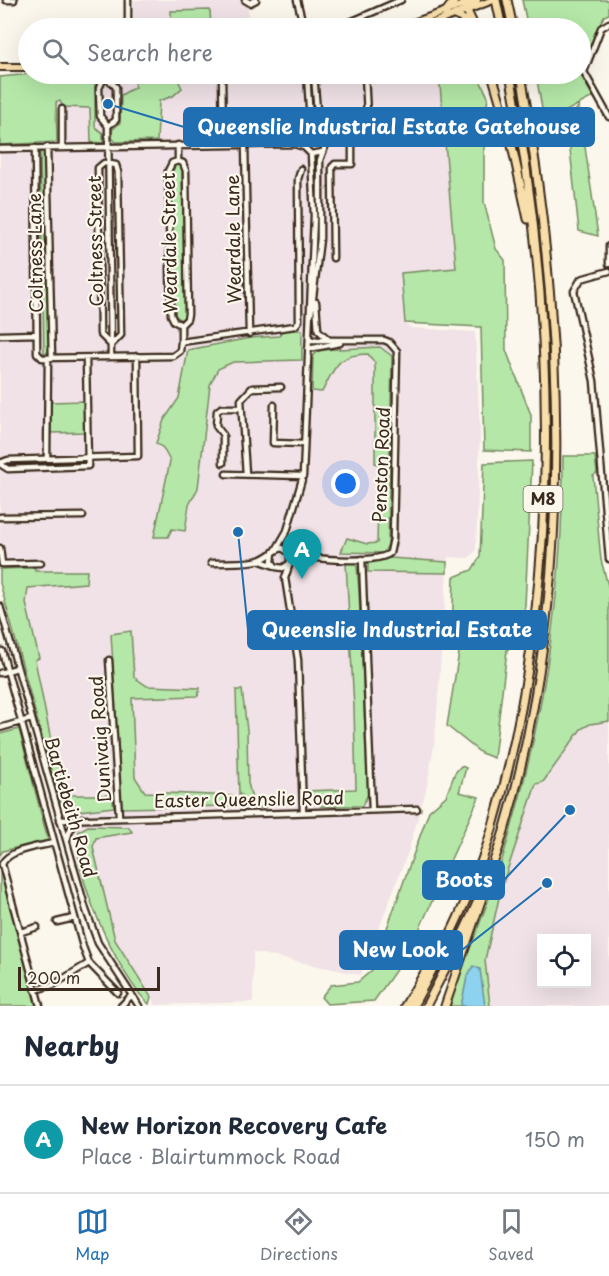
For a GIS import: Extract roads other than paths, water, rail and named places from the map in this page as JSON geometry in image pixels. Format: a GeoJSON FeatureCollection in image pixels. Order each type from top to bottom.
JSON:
{"type":"FeatureCollection","features":[{"type":"Feature","properties":{"kind":"highway"},"geometry":{"type":"LineString","coordinates":[[445,13],[455,0]]}},
{"type":"Feature","properties":{"kind":"highway"},"geometry":{"type":"LineString","coordinates":[[494,0],[499,18]]}},
{"type":"Feature","properties":{"kind":"highway"},"geometry":{"type":"LineString","coordinates":[[509,0],[512,18]]}},
{"type":"Feature","properties":{"kind":"highway"},"geometry":{"type":"LineString","coordinates":[[455,15],[462,18]]}},
{"type":"Feature","properties":{"kind":"highway"},"geometry":{"type":"LineString","coordinates":[[495,84],[509,132],[537,260]]}},
{"type":"Feature","properties":{"kind":"highway","name":"M8"},"geometry":{"type":"LineString","coordinates":[[413,1006],[460,915],[493,828],[517,739],[534,642],[543,554],[543,378],[537,260],[511,84]]}},
{"type":"Feature","properties":{"kind":"highway","name":"M8"},"geometry":{"type":"LineString","coordinates":[[426,1006],[489,875],[504,833],[528,743],[544,644],[552,548],[555,375],[549,279],[540,197],[523,84]]}},
{"type":"Feature","properties":{"kind":"highway"},"geometry":{"type":"LineString","coordinates":[[445,1006],[484,897],[489,875]]}},
{"type":"Feature","properties":{"kind":"highway"},"geometry":{"type":"LineString","coordinates":[[405,1006],[460,915]]}},
{"type":"Feature","properties":{"kind":"main road"},"geometry":{"type":"LineString","coordinates":[[430,18],[465,5],[494,0]]}},
{"type":"Feature","properties":{"kind":"main road"},"geometry":{"type":"LineString","coordinates":[[447,18],[455,15],[465,5]]}},
{"type":"Feature","properties":{"kind":"main road"},"geometry":{"type":"LineString","coordinates":[[0,67],[18,67]]}},
{"type":"Feature","properties":{"kind":"street"},"geometry":{"type":"LineString","coordinates":[[6,0],[14,0]]}},
{"type":"Feature","properties":{"kind":"street"},"geometry":{"type":"LineString","coordinates":[[128,0],[128,18]]}},
{"type":"Feature","properties":{"kind":"street"},"geometry":{"type":"LineString","coordinates":[[245,0],[250,3],[256,0]]}},
{"type":"Feature","properties":{"kind":"street"},"geometry":{"type":"LineString","coordinates":[[297,0],[302,18]]}},
{"type":"Feature","properties":{"kind":"street"},"geometry":{"type":"LineString","coordinates":[[359,18],[401,0]]}},
{"type":"Feature","properties":{"kind":"street"},"geometry":{"type":"LineString","coordinates":[[591,54],[601,28],[609,23]]}},
{"type":"Feature","properties":{"kind":"street","name":"Coltness Street"},"geometry":{"type":"LineString","coordinates":[[101,84],[99,88],[100,116],[108,126]]}},
{"type":"Feature","properties":{"kind":"street","name":"Coltness Street"},"geometry":{"type":"LineString","coordinates":[[108,126],[116,120],[116,87],[114,84]]}},
{"type":"Feature","properties":{"kind":"street"},"geometry":{"type":"LineString","coordinates":[[222,84],[223,144]]}},
{"type":"Feature","properties":{"kind":"street"},"geometry":{"type":"LineString","coordinates":[[304,144],[310,122],[308,84]]}},
{"type":"Feature","properties":{"kind":"street"},"geometry":{"type":"LineString","coordinates":[[315,84],[320,133],[327,142]]}},
{"type":"Feature","properties":{"kind":"street"},"geometry":{"type":"LineString","coordinates":[[327,142],[343,142],[349,138],[356,122],[367,115],[365,84]]}},
{"type":"Feature","properties":{"kind":"street"},"geometry":{"type":"LineString","coordinates":[[591,84],[609,117]]}},
{"type":"Feature","properties":{"kind":"street"},"geometry":{"type":"LineString","coordinates":[[62,109],[62,147]]}},
{"type":"Feature","properties":{"kind":"street"},"geometry":{"type":"LineString","coordinates":[[334,122],[344,119],[356,122]]}},
{"type":"Feature","properties":{"kind":"street","name":"Coltness Street"},"geometry":{"type":"LineString","coordinates":[[108,126],[111,356]]}},
{"type":"Feature","properties":{"kind":"street"},"geometry":{"type":"LineString","coordinates":[[308,135],[320,133]]}},
{"type":"Feature","properties":{"kind":"street"},"geometry":{"type":"LineString","coordinates":[[333,258],[332,167],[335,164],[352,164],[352,143],[349,138]]}},
{"type":"Feature","properties":{"kind":"street"},"geometry":{"type":"LineString","coordinates":[[327,142],[320,160],[321,216],[316,325],[320,334],[328,339]]}},
{"type":"Feature","properties":{"kind":"street","name":"Weardale Lane"},"geometry":{"type":"LineString","coordinates":[[245,144],[249,334]]}},
{"type":"Feature","properties":{"kind":"street"},"geometry":{"type":"LineString","coordinates":[[0,148],[304,144]]}},
{"type":"Feature","properties":{"kind":"street"},"geometry":{"type":"LineString","coordinates":[[285,578],[291,563],[287,550],[287,531],[303,476],[315,216],[311,154],[304,144]]}},
{"type":"Feature","properties":{"kind":"street","name":"Weardale Street"},"geometry":{"type":"LineString","coordinates":[[178,145],[178,161]]}},
{"type":"Feature","properties":{"kind":"street","name":"Coltness Lane"},"geometry":{"type":"LineString","coordinates":[[47,147],[47,458]]}},
{"type":"Feature","properties":{"kind":"street","name":"Coltness Lane"},"geometry":{"type":"LineString","coordinates":[[35,148],[37,353],[47,358]]}},
{"type":"Feature","properties":{"kind":"street"},"geometry":{"type":"LineString","coordinates":[[311,154],[323,152]]}},
{"type":"Feature","properties":{"kind":"street","name":"Weardale Street"},"geometry":{"type":"LineString","coordinates":[[178,161],[172,163],[168,171],[171,315],[174,321],[181,325]]}},
{"type":"Feature","properties":{"kind":"street","name":"Weardale Street"},"geometry":{"type":"LineString","coordinates":[[178,161],[183,164],[186,171],[188,314],[187,320],[181,325]]}},
{"type":"Feature","properties":{"kind":"street"},"geometry":{"type":"LineString","coordinates":[[108,163],[116,165],[118,172],[122,335],[111,345],[100,334],[98,168],[108,163]]}},
{"type":"Feature","properties":{"kind":"street"},"geometry":{"type":"LineString","coordinates":[[47,358],[173,356],[180,351],[181,342],[295,326],[299,321],[298,179],[301,169]]}},
{"type":"Feature","properties":{"kind":"street"},"geometry":{"type":"LineString","coordinates":[[609,246],[609,264]]}},
{"type":"Feature","properties":{"kind":"street"},"geometry":{"type":"LineString","coordinates":[[609,271],[581,279],[574,291],[594,381],[609,559]]}},
{"type":"Feature","properties":{"kind":"street"},"geometry":{"type":"LineString","coordinates":[[309,324],[316,290]]}},
{"type":"Feature","properties":{"kind":"street","name":"Weardale Street"},"geometry":{"type":"LineString","coordinates":[[181,325],[181,342]]}},
{"type":"Feature","properties":{"kind":"street"},"geometry":{"type":"LineString","coordinates":[[0,335],[37,334]]}},
{"type":"Feature","properties":{"kind":"street","name":"Penston Road"},"geometry":{"type":"LineString","coordinates":[[309,340],[328,339],[342,342]]}},
{"type":"Feature","properties":{"kind":"street","name":"Penston Road"},"geometry":{"type":"LineString","coordinates":[[306,557],[362,559],[384,557],[390,553],[393,543],[399,356],[395,347],[384,340],[342,342],[308,349]]}},
{"type":"Feature","properties":{"kind":"street"},"geometry":{"type":"LineString","coordinates":[[86,358],[89,456],[88,466],[8,470],[0,464],[8,460],[89,456],[138,456],[137,356]]}},
{"type":"Feature","properties":{"kind":"street"},"geometry":{"type":"LineString","coordinates":[[246,474],[240,408],[243,396],[249,390],[281,387]]}},
{"type":"Feature","properties":{"kind":"street"},"geometry":{"type":"LineString","coordinates":[[274,405],[273,443],[304,444]]}},
{"type":"Feature","properties":{"kind":"street"},"geometry":{"type":"LineString","coordinates":[[223,463],[223,435],[216,426],[217,411],[221,408],[240,408]]}},
{"type":"Feature","properties":{"kind":"street"},"geometry":{"type":"LineString","coordinates":[[226,474],[303,476]]}},
{"type":"Feature","properties":{"kind":"street"},"geometry":{"type":"LineString","coordinates":[[0,517],[83,516]]}},
{"type":"Feature","properties":{"kind":"street"},"geometry":{"type":"LineString","coordinates":[[287,531],[271,558],[285,578],[298,660],[303,812]]}},
{"type":"Feature","properties":{"kind":"street"},"geometry":{"type":"LineString","coordinates":[[0,548],[2,564],[41,563]]}},
{"type":"Feature","properties":{"kind":"street"},"geometry":{"type":"LineString","coordinates":[[258,560],[274,551],[287,550],[306,557]]}},
{"type":"Feature","properties":{"kind":"street"},"geometry":{"type":"LineString","coordinates":[[211,563],[258,560],[283,568],[306,557]]}},
{"type":"Feature","properties":{"kind":"street"},"geometry":{"type":"LineString","coordinates":[[362,559],[372,810]]}},
{"type":"Feature","properties":{"kind":"street","name":"Bartiebeith Road"},"geometry":{"type":"LineString","coordinates":[[0,606],[66,843],[98,943],[139,1006]]}},
{"type":"Feature","properties":{"kind":"street","name":"Bartiebeith Road"},"geometry":{"type":"LineString","coordinates":[[2,651],[74,918],[89,963],[118,993]]}},
{"type":"Feature","properties":{"kind":"street","name":"Dunivaig Road"},"geometry":{"type":"LineString","coordinates":[[109,660],[119,816]]}},
{"type":"Feature","properties":{"kind":"street"},"geometry":{"type":"LineString","coordinates":[[0,673],[17,668]]}},
{"type":"Feature","properties":{"kind":"street"},"geometry":{"type":"LineString","coordinates":[[0,728],[30,719]]}},
{"type":"Feature","properties":{"kind":"street","name":"Easter Queenslie Road"},"geometry":{"type":"LineString","coordinates":[[60,820],[119,816],[417,809]]}},
{"type":"Feature","properties":{"kind":"street"},"geometry":{"type":"LineString","coordinates":[[66,843],[70,830],[81,818]]}},
{"type":"Feature","properties":{"kind":"street"},"geometry":{"type":"LineString","coordinates":[[40,1006],[2,864],[5,857],[14,853],[54,843]]}},
{"type":"Feature","properties":{"kind":"street"},"geometry":{"type":"LineString","coordinates":[[57,922],[74,918]]}},
{"type":"Feature","properties":{"kind":"street"},"geometry":{"type":"LineString","coordinates":[[21,932],[37,927]]}},
{"type":"Feature","properties":{"kind":"street"},"geometry":{"type":"LineString","coordinates":[[35,990],[53,985],[89,963]]}},
{"type":"Feature","properties":{"kind":"street"},"geometry":{"type":"LineString","coordinates":[[121,1006],[131,996]]}},
{"type":"Feature","properties":{"kind":"water"},"geometry":{"type":"Polygon","coordinates":[[[473,966],[480,969],[485,1006],[461,1006],[467,977],[473,966]]]}},
{"type":"Feature","properties":{"kind":"place","name":"Queenslie Industrial Estate Gatehouse"},"geometry":{"type":"Point","coordinates":[108,104]}},
{"type":"Feature","properties":{"kind":"place","name":"Queenslie Industrial Estate"},"geometry":{"type":"Point","coordinates":[238,532]}},
{"type":"Feature","properties":{"kind":"place","name":"New Horizon Recovery Cafe"},"geometry":{"type":"Point","coordinates":[302,579]}},
{"type":"Feature","properties":{"kind":"place","name":"Boots"},"geometry":{"type":"Point","coordinates":[570,810]}},
{"type":"Feature","properties":{"kind":"place","name":"New Look"},"geometry":{"type":"Point","coordinates":[547,883]}}]}
